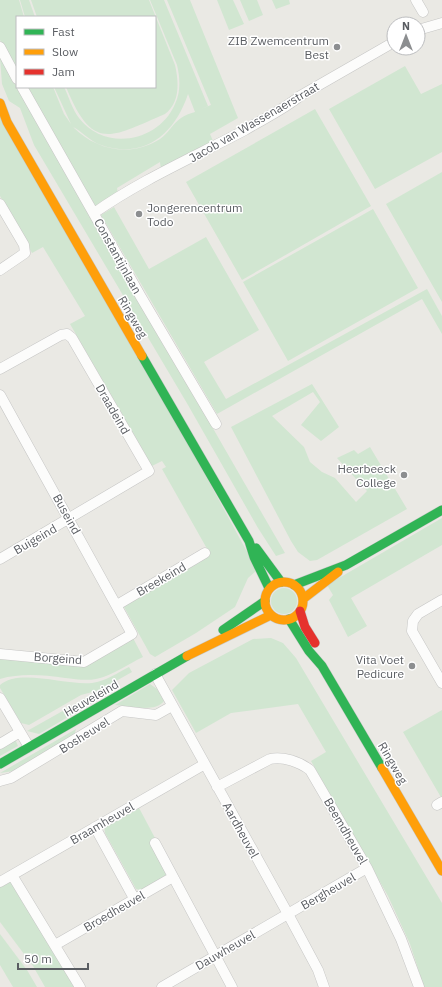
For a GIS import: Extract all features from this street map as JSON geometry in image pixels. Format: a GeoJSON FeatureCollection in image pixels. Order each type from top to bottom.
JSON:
{"type":"FeatureCollection","features":[{"type":"Feature","properties":{"kind":"main road","name":"Ringweg"},"geometry":{"type":"LineString","coordinates":[[0,103],[11,129],[249,541],[254,557],[269,588]]}},
{"type":"Feature","properties":{"kind":"main road"},"geometry":{"type":"LineString","coordinates":[[294,585],[346,565],[442,510]]}},
{"type":"Feature","properties":{"kind":"main road","name":"Ringweg"},"geometry":{"type":"LineString","coordinates":[[249,541],[261,552],[281,582]]}},
{"type":"Feature","properties":{"kind":"main road"},"geometry":{"type":"LineString","coordinates":[[303,599],[332,578],[346,565]]}},
{"type":"Feature","properties":{"kind":"main road"},"geometry":{"type":"LineString","coordinates":[[281,582],[294,585],[301,592],[303,599],[300,611],[289,619],[282,620],[271,615],[267,610],[265,601],[269,588],[281,582]]}},
{"type":"Feature","properties":{"kind":"main road","name":"Heuveleind"},"geometry":{"type":"LineString","coordinates":[[194,652],[265,601]]}},
{"type":"Feature","properties":{"kind":"main road","name":"Ringweg"},"geometry":{"type":"LineString","coordinates":[[300,611],[305,627],[316,647],[322,666]]}},
{"type":"Feature","properties":{"kind":"main road","name":"Heuveleind"},"geometry":{"type":"LineString","coordinates":[[0,764],[194,652],[271,615]]}},
{"type":"Feature","properties":{"kind":"main road","name":"Ringweg"},"geometry":{"type":"LineString","coordinates":[[289,619],[309,651],[322,666],[442,871]]}},
{"type":"Feature","properties":{"kind":"street"},"geometry":{"type":"LineString","coordinates":[[416,0],[423,12]]}},
{"type":"Feature","properties":{"kind":"street"},"geometry":{"type":"LineString","coordinates":[[426,28],[442,23]]}},
{"type":"Feature","properties":{"kind":"street"},"geometry":{"type":"LineString","coordinates":[[0,47],[16,76]]}},
{"type":"Feature","properties":{"kind":"street","name":"Jacob van Wassenaerstraat"},"geometry":{"type":"LineString","coordinates":[[94,213],[120,194],[216,146],[288,106],[300,96],[386,47]]}},
{"type":"Feature","properties":{"kind":"street","name":"Constantijnlaan"},"geometry":{"type":"LineString","coordinates":[[23,88],[141,297],[216,424]]}},
{"type":"Feature","properties":{"kind":"street"},"geometry":{"type":"LineString","coordinates":[[0,204],[24,245],[25,253],[0,270]]}},
{"type":"Feature","properties":{"kind":"street","name":"Draadeind"},"geometry":{"type":"LineString","coordinates":[[0,369],[61,335],[67,334],[72,338],[149,471],[69,519]]}},
{"type":"Feature","properties":{"kind":"street","name":"Buseind"},"geometry":{"type":"LineString","coordinates":[[0,395],[132,634]]}},
{"type":"Feature","properties":{"kind":"street","name":"Buigeind"},"geometry":{"type":"LineString","coordinates":[[0,559],[69,519]]}},
{"type":"Feature","properties":{"kind":"street","name":"Breekeind"},"geometry":{"type":"LineString","coordinates":[[117,605],[205,553]]}},
{"type":"Feature","properties":{"kind":"street"},"geometry":{"type":"LineString","coordinates":[[442,600],[418,614],[412,621],[412,631],[442,683]]}},
{"type":"Feature","properties":{"kind":"street","name":"Borgeind"},"geometry":{"type":"LineString","coordinates":[[0,654],[84,662],[132,634]]}},
{"type":"Feature","properties":{"kind":"street","name":"Aardheuvel"},"geometry":{"type":"LineString","coordinates":[[155,674],[288,914],[318,970],[324,987]]}},
{"type":"Feature","properties":{"kind":"street"},"geometry":{"type":"LineString","coordinates":[[0,698],[29,748]]}},
{"type":"Feature","properties":{"kind":"street","name":"Bosheuvel"},"geometry":{"type":"LineString","coordinates":[[0,781],[11,778],[24,771],[122,711],[156,715],[172,706]]}},
{"type":"Feature","properties":{"kind":"street"},"geometry":{"type":"LineString","coordinates":[[0,744],[20,732]]}},
{"type":"Feature","properties":{"kind":"street","name":"Beemdheuvel"},"geometry":{"type":"LineString","coordinates":[[217,787],[270,759],[277,758],[303,764],[310,770],[367,868],[401,939],[419,987]]}},
{"type":"Feature","properties":{"kind":"street","name":"Braamheuvel"},"geometry":{"type":"LineString","coordinates":[[0,882],[205,764]]}},
{"type":"Feature","properties":{"kind":"street"},"geometry":{"type":"LineString","coordinates":[[95,827],[135,900]]}},
{"type":"Feature","properties":{"kind":"street"},"geometry":{"type":"LineString","coordinates":[[155,843],[232,987]]}},
{"type":"Feature","properties":{"kind":"street","name":"Bergheuvel"},"geometry":{"type":"LineString","coordinates":[[288,914],[367,868]]}},
{"type":"Feature","properties":{"kind":"street"},"geometry":{"type":"LineString","coordinates":[[12,875],[80,987]]}},
{"type":"Feature","properties":{"kind":"street","name":"Broedheuvel"},"geometry":{"type":"LineString","coordinates":[[55,945],[173,877]]}},
{"type":"Feature","properties":{"kind":"street","name":"Dauwheuvel"},"geometry":{"type":"LineString","coordinates":[[162,987],[288,914]]}},
{"type":"Feature","properties":{"kind":"green space"},"geometry":{"type":"Polygon","coordinates":[[[0,0],[19,0],[24,16],[16,16],[16,68],[0,40],[0,0]]]}},
{"type":"Feature","properties":{"kind":"green space"},"geometry":{"type":"Polygon","coordinates":[[[20,0],[29,0],[35,16],[25,16],[20,0]]]}},
{"type":"Feature","properties":{"kind":"green space"},"geometry":{"type":"Polygon","coordinates":[[[31,0],[149,0],[155,16],[37,16],[31,0]]]}},
{"type":"Feature","properties":{"kind":"green space"},"geometry":{"type":"Polygon","coordinates":[[[150,0],[164,0],[208,106],[201,109],[211,105],[167,0],[190,0],[238,118],[210,134],[213,141],[161,170],[160,162],[117,188],[118,194],[96,207],[28,88],[53,88],[64,114],[71,124],[54,88],[64,88],[72,107],[79,118],[90,129],[103,136],[117,139],[131,138],[144,134],[157,127],[167,117],[175,104],[179,89],[177,65],[150,0]],[[188,94],[175,121],[166,132],[156,140],[144,146],[131,149],[149,145],[160,139],[178,120],[195,112],[188,94]],[[73,127],[82,135],[92,141],[103,146],[114,149],[125,150],[131,149],[117,149],[101,145],[73,127]]]}},
{"type":"Feature","properties":{"kind":"green space"},"geometry":{"type":"Polygon","coordinates":[[[217,0],[233,0],[244,24],[229,30],[217,0]]]}},
{"type":"Feature","properties":{"kind":"green space"},"geometry":{"type":"Polygon","coordinates":[[[240,0],[257,0],[263,15],[249,21],[240,0]]]}},
{"type":"Feature","properties":{"kind":"green space"},"geometry":{"type":"Polygon","coordinates":[[[272,0],[289,0],[290,4],[276,9],[272,0]]]}},
{"type":"Feature","properties":{"kind":"green space"},"geometry":{"type":"Polygon","coordinates":[[[156,18],[175,65],[178,85],[176,98],[170,109],[165,114],[131,129],[117,133],[105,134],[95,131],[85,122],[76,108],[66,88],[156,88],[156,18]]]}},
{"type":"Feature","properties":{"kind":"green space"},"geometry":{"type":"Polygon","coordinates":[[[0,58],[285,553],[276,556],[258,528],[188,405],[34,145],[20,108],[9,101],[2,84],[0,58]]]}},
{"type":"Feature","properties":{"kind":"green space"},"geometry":{"type":"Polygon","coordinates":[[[405,66],[421,94],[442,84],[442,152],[375,189],[329,109],[405,66]]]}},
{"type":"Feature","properties":{"kind":"green space"},"geometry":{"type":"Polygon","coordinates":[[[315,109],[371,206],[242,280],[186,182],[315,109]]]}},
{"type":"Feature","properties":{"kind":"green space"},"geometry":{"type":"Polygon","coordinates":[[[0,115],[190,447],[257,570],[248,578],[235,607],[196,633],[155,657],[150,654],[124,607],[126,603],[210,554],[162,469],[166,467],[162,461],[152,466],[70,324],[85,316],[43,247],[32,253],[0,196],[0,115]]]}},
{"type":"Feature","properties":{"kind":"green space"},"geometry":{"type":"Polygon","coordinates":[[[442,172],[442,302],[386,204],[442,172]]]}},
{"type":"Feature","properties":{"kind":"green space"},"geometry":{"type":"Polygon","coordinates":[[[114,207],[149,269],[206,237],[259,330],[204,362],[226,399],[427,289],[442,316],[442,334],[422,299],[217,414],[101,215],[114,207]]]}},
{"type":"Feature","properties":{"kind":"green space"},"geometry":{"type":"Polygon","coordinates":[[[373,209],[418,288],[288,361],[243,282],[373,209]]]}},
{"type":"Feature","properties":{"kind":"green space"},"geometry":{"type":"Polygon","coordinates":[[[312,384],[339,427],[321,441],[301,425],[320,402],[313,392],[272,416],[304,447],[310,462],[322,472],[335,478],[356,502],[367,491],[337,458],[354,450],[358,454],[370,447],[407,509],[317,560],[310,561],[298,552],[291,541],[231,427],[312,384]]]}},
{"type":"Feature","properties":{"kind":"green space"},"geometry":{"type":"Polygon","coordinates":[[[442,518],[442,545],[351,598],[367,626],[348,637],[329,600],[333,595],[327,585],[442,518]]]}},
{"type":"Feature","properties":{"kind":"green space"},"geometry":{"type":"Polygon","coordinates":[[[284,588],[293,592],[297,601],[293,610],[284,614],[275,610],[271,601],[275,592],[284,588]]]}},
{"type":"Feature","properties":{"kind":"green space"},"geometry":{"type":"Polygon","coordinates":[[[133,638],[143,657],[114,673],[102,677],[92,680],[84,680],[32,675],[0,679],[0,656],[84,666],[133,638]]]}},
{"type":"Feature","properties":{"kind":"green space"},"geometry":{"type":"Polygon","coordinates":[[[271,638],[283,643],[296,658],[442,903],[442,987],[424,987],[410,944],[388,896],[311,761],[326,752],[298,704],[231,713],[196,733],[172,690],[189,673],[253,639],[271,638]]]}},
{"type":"Feature","properties":{"kind":"green space"},"geometry":{"type":"Polygon","coordinates":[[[129,667],[132,672],[100,690],[81,695],[29,725],[21,723],[0,688],[0,685],[9,680],[19,678],[92,683],[107,679],[129,667]]]}},
{"type":"Feature","properties":{"kind":"green space"},"geometry":{"type":"Polygon","coordinates":[[[150,684],[157,689],[164,701],[160,705],[141,708],[115,705],[150,684]]]}},
{"type":"Feature","properties":{"kind":"green space"},"geometry":{"type":"Polygon","coordinates":[[[112,691],[39,734],[27,731],[84,699],[112,691]]]}},
{"type":"Feature","properties":{"kind":"green space"},"geometry":{"type":"Polygon","coordinates":[[[442,710],[442,799],[403,732],[442,710]]]}},
{"type":"Feature","properties":{"kind":"green space"},"geometry":{"type":"Polygon","coordinates":[[[76,729],[74,736],[14,771],[0,773],[76,729]]]}},
{"type":"Feature","properties":{"kind":"green space"},"geometry":{"type":"Polygon","coordinates":[[[15,739],[18,746],[0,756],[0,747],[15,739]]]}},
{"type":"Feature","properties":{"kind":"green space"},"geometry":{"type":"Polygon","coordinates":[[[138,806],[155,838],[150,841],[171,878],[140,890],[136,889],[105,833],[104,825],[138,806]]]}},
{"type":"Feature","properties":{"kind":"green space"},"geometry":{"type":"Polygon","coordinates":[[[10,879],[15,885],[74,987],[45,987],[33,966],[0,922],[0,885],[10,879]]]}},
{"type":"Feature","properties":{"kind":"green space"},"geometry":{"type":"Polygon","coordinates":[[[0,934],[27,970],[37,987],[13,987],[0,965],[0,934]]]}},
{"type":"Feature","properties":{"kind":"traffic: fast"},"geometry":{"type":"LineString","coordinates":[[142,356],[249,541],[254,557],[269,588]]}},
{"type":"Feature","properties":{"kind":"traffic: fast"},"geometry":{"type":"LineString","coordinates":[[294,585],[346,565],[442,510]]}},
{"type":"Feature","properties":{"kind":"traffic: fast"},"geometry":{"type":"LineString","coordinates":[[256,548],[281,582]]}},
{"type":"Feature","properties":{"kind":"traffic: fast"},"geometry":{"type":"LineString","coordinates":[[223,630],[265,601]]}},
{"type":"Feature","properties":{"kind":"traffic: fast"},"geometry":{"type":"LineString","coordinates":[[289,619],[309,651],[322,666],[382,768]]}},
{"type":"Feature","properties":{"kind":"traffic: fast"},"geometry":{"type":"LineString","coordinates":[[0,764],[187,656]]}},
{"type":"Feature","properties":{"kind":"traffic: slow"},"geometry":{"type":"LineString","coordinates":[[0,103],[7,122],[142,356]]}},
{"type":"Feature","properties":{"kind":"traffic: slow"},"geometry":{"type":"LineString","coordinates":[[303,599],[338,572]]}},
{"type":"Feature","properties":{"kind":"traffic: slow"},"geometry":{"type":"LineString","coordinates":[[280,582],[288,582],[295,585],[300,590],[303,601],[300,612],[295,617],[288,620],[280,620],[273,617],[268,612],[265,605],[265,597],[268,590],[273,585],[280,582]]}},
{"type":"Feature","properties":{"kind":"traffic: slow"},"geometry":{"type":"LineString","coordinates":[[187,656],[271,615]]}},
{"type":"Feature","properties":{"kind":"traffic: slow"},"geometry":{"type":"LineString","coordinates":[[382,768],[442,871]]}},
{"type":"Feature","properties":{"kind":"traffic: jam"},"geometry":{"type":"LineString","coordinates":[[300,611],[305,627],[315,643]]}},
{"type":"Feature","properties":{"kind":"place","name":"ZIB Zwemcentrum Best"},"geometry":{"type":"Point","coordinates":[337,47]}},
{"type":"Feature","properties":{"kind":"place","name":"Jongerencentrum Todo"},"geometry":{"type":"Point","coordinates":[139,214]}},
{"type":"Feature","properties":{"kind":"place","name":"Heerbeeck College"},"geometry":{"type":"Point","coordinates":[404,475]}},
{"type":"Feature","properties":{"kind":"place","name":"Vita Voet Pedicure"},"geometry":{"type":"Point","coordinates":[412,666]}}]}
